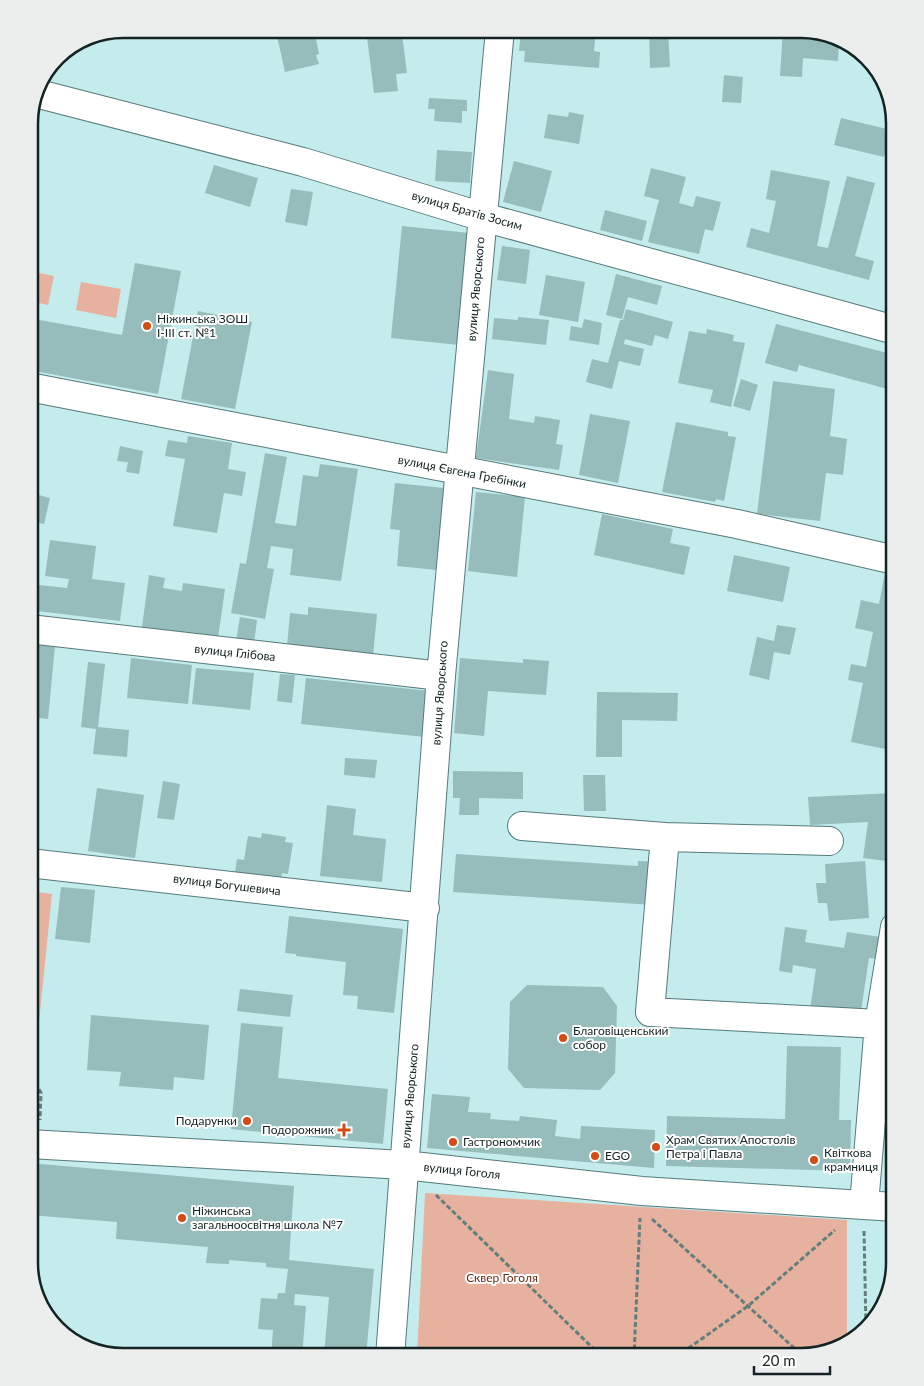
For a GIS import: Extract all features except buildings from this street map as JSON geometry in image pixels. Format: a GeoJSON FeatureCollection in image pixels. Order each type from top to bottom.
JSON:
{"type":"FeatureCollection","features":[{"type":"Feature","properties":{"kind":"street","name":"вулиця Яворського"},"geometry":{"type":"LineString","coordinates":[[391,1348],[441,676],[499,38]]}},
{"type":"Feature","properties":{"kind":"street","name":"вулиця Братів Зосим"},"geometry":{"type":"LineString","coordinates":[[42,95],[303,162],[483,217],[886,328]]}},
{"type":"Feature","properties":{"kind":"street","name":"вулиця Євгена Гребінки"},"geometry":{"type":"LineString","coordinates":[[38,389],[737,524],[886,558]]}},
{"type":"Feature","properties":{"kind":"street","name":"вулиця Глібова"},"geometry":{"type":"LineString","coordinates":[[38,630],[441,676]]}},
{"type":"Feature","properties":{"kind":"street"},"geometry":{"type":"LineString","coordinates":[[522,826],[665,837],[829,841]]}},
{"type":"Feature","properties":{"kind":"street"},"geometry":{"type":"LineString","coordinates":[[665,837],[650,1012],[879,1024]]}},
{"type":"Feature","properties":{"kind":"street","name":"вулиця Богушевича"},"geometry":{"type":"LineString","coordinates":[[38,864],[425,908]]}},
{"type":"Feature","properties":{"kind":"street"},"geometry":{"type":"LineString","coordinates":[[864,1205],[879,1024],[886,982]]}},
{"type":"Feature","properties":{"kind":"street","name":"вулиця Гоголя"},"geometry":{"type":"LineString","coordinates":[[38,1145],[404,1165],[641,1200],[886,1207]]}},
{"type":"Feature","properties":{"kind":"path"},"geometry":{"type":"LineString","coordinates":[[38,1087],[41,1093]]}},
{"type":"Feature","properties":{"kind":"path"},"geometry":{"type":"LineString","coordinates":[[432,1192],[593,1348]]}},
{"type":"Feature","properties":{"kind":"path"},"geometry":{"type":"LineString","coordinates":[[641,1200],[748,1306],[795,1348]]}},
{"type":"Feature","properties":{"kind":"path"},"geometry":{"type":"LineString","coordinates":[[634,1348],[641,1200]]}},
{"type":"Feature","properties":{"kind":"path"},"geometry":{"type":"LineString","coordinates":[[689,1348],[748,1306],[864,1205]]}},
{"type":"Feature","properties":{"kind":"path"},"geometry":{"type":"LineString","coordinates":[[864,1205],[866,1319]]}},
{"type":"Feature","properties":{"kind":"green space"},"geometry":{"type":"Polygon","coordinates":[[[38,273],[54,276],[48,305],[38,303],[38,273]]]}},
{"type":"Feature","properties":{"kind":"green space"},"geometry":{"type":"Polygon","coordinates":[[[81,282],[121,289],[116,318],[76,310],[81,282]]]}},
{"type":"Feature","properties":{"kind":"green space"},"geometry":{"type":"Polygon","coordinates":[[[38,892],[52,894],[38,1032],[38,892]]]}},
{"type":"Feature","properties":{"kind":"green space","name":"Сквер Гоголя"},"geometry":{"type":"Polygon","coordinates":[[[425,1193],[847,1220],[847,1335],[824,1346],[813,1348],[417,1348],[425,1193]]]}},
{"type":"Feature","properties":{"kind":"place","name":"Ніжинська ЗОШ І-ІІІ ст. №1"},"geometry":{"type":"Point","coordinates":[147,326]}},
{"type":"Feature","properties":{"kind":"place","name":"Благовіщенський собор"},"geometry":{"type":"Point","coordinates":[563,1038]}},
{"type":"Feature","properties":{"kind":"place","name":"Подарунки"},"geometry":{"type":"Point","coordinates":[247,1121]}},
{"type":"Feature","properties":{"kind":"place","name":"Подорожник"},"geometry":{"type":"Point","coordinates":[344,1130]}},
{"type":"Feature","properties":{"kind":"place","name":"Гастрономчик"},"geometry":{"type":"Point","coordinates":[453,1142]}},
{"type":"Feature","properties":{"kind":"place","name":"Храм Святих Апостолів Петра і Павла"},"geometry":{"type":"Point","coordinates":[656,1147]}},
{"type":"Feature","properties":{"kind":"place","name":"EGO"},"geometry":{"type":"Point","coordinates":[595,1156]}},
{"type":"Feature","properties":{"kind":"place","name":"Квіткова крамниця"},"geometry":{"type":"Point","coordinates":[814,1160]}},
{"type":"Feature","properties":{"kind":"place","name":"Ніжинська загальноосвітня школа №7"},"geometry":{"type":"Point","coordinates":[182,1218]}}]}
